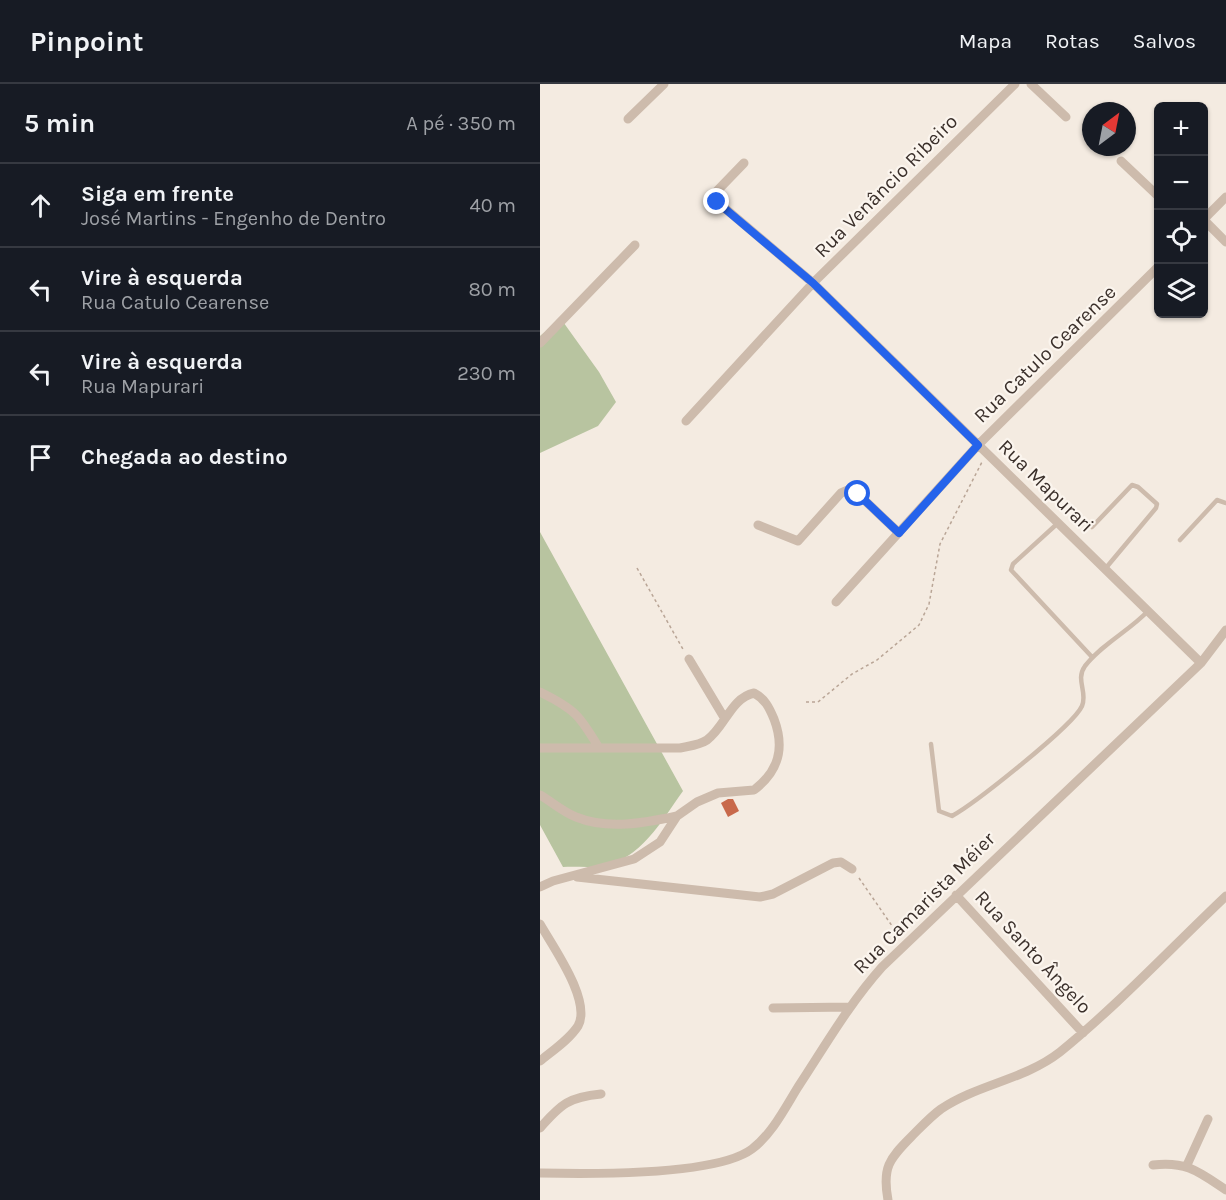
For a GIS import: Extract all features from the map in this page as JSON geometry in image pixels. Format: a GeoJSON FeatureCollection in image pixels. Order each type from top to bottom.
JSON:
{"type":"FeatureCollection","features":[{"type":"Feature","properties":{"kind":"street"},"geometry":{"type":"LineString","coordinates":[[628,119],[664,84]]}},
{"type":"Feature","properties":{"kind":"street","name":"Rua Venâncio Ribeiro"},"geometry":{"type":"LineString","coordinates":[[686,421],[813,283],[1015,84]]}},
{"type":"Feature","properties":{"kind":"street"},"geometry":{"type":"LineString","coordinates":[[1031,84],[1066,117]]}},
{"type":"Feature","properties":{"kind":"street"},"geometry":{"type":"LineString","coordinates":[[1121,161],[1154,192]]}},
{"type":"Feature","properties":{"kind":"street","name":"Rua Mapurari"},"geometry":{"type":"LineString","coordinates":[[744,163],[716,192],[714,199],[813,283],[1201,663]]}},
{"type":"Feature","properties":{"kind":"street"},"geometry":{"type":"LineString","coordinates":[[1208,215],[1226,197]]}},
{"type":"Feature","properties":{"kind":"street"},"geometry":{"type":"LineString","coordinates":[[1208,225],[1226,242]]}},
{"type":"Feature","properties":{"kind":"street"},"geometry":{"type":"LineString","coordinates":[[540,343],[636,245]]}},
{"type":"Feature","properties":{"kind":"street","name":"Rua Catulo Cearense"},"geometry":{"type":"LineString","coordinates":[[836,602],[978,445],[1154,271]]}},
{"type":"Feature","properties":{"kind":"street"},"geometry":{"type":"LineString","coordinates":[[758,525],[798,541],[841,493],[848,490],[858,494],[899,533]]}},
{"type":"Feature","properties":{"kind":"street","name":"Rua Camarista Méier"},"geometry":{"type":"LineString","coordinates":[[540,1173],[591,1174],[670,1170],[737,1158],[751,1150],[775,1123],[850,1006],[874,976],[956,895],[1201,663],[1226,630]]}},
{"type":"Feature","properties":{"kind":"street"},"geometry":{"type":"LineString","coordinates":[[689,659],[725,719]]}},
{"type":"Feature","properties":{"kind":"street"},"geometry":{"type":"LineString","coordinates":[[540,692],[571,708],[599,748]]}},
{"type":"Feature","properties":{"kind":"street"},"geometry":{"type":"LineString","coordinates":[[540,748],[695,745],[705,741],[746,694],[754,693],[763,698],[780,735],[776,766],[754,790],[718,793],[697,802],[677,816],[660,842],[647,852],[616,865],[540,887]]}},
{"type":"Feature","properties":{"kind":"street"},"geometry":{"type":"LineString","coordinates":[[540,795],[577,817],[592,821],[632,824],[677,816]]}},
{"type":"Feature","properties":{"kind":"street"},"geometry":{"type":"LineString","coordinates":[[572,876],[760,897],[773,894],[833,863],[841,862],[852,869]]}},
{"type":"Feature","properties":{"kind":"street","name":"Rua Santo Ângelo"},"geometry":{"type":"LineString","coordinates":[[956,895],[1083,1033]]}},
{"type":"Feature","properties":{"kind":"street"},"geometry":{"type":"LineString","coordinates":[[888,1200],[885,1179],[887,1165],[932,1116],[965,1096],[1033,1069],[1083,1033],[1226,896]]}},
{"type":"Feature","properties":{"kind":"street"},"geometry":{"type":"LineString","coordinates":[[540,924],[578,995],[582,1016],[573,1033],[540,1061]]}},
{"type":"Feature","properties":{"kind":"street"},"geometry":{"type":"LineString","coordinates":[[773,1008],[850,1006]]}},
{"type":"Feature","properties":{"kind":"street"},"geometry":{"type":"LineString","coordinates":[[540,1128],[562,1104],[580,1096],[601,1094]]}},
{"type":"Feature","properties":{"kind":"street"},"geometry":{"type":"LineString","coordinates":[[1187,1165],[1208,1119]]}},
{"type":"Feature","properties":{"kind":"street"},"geometry":{"type":"LineString","coordinates":[[1153,1165],[1177,1163],[1187,1165],[1226,1190]]}},
{"type":"Feature","properties":{"kind":"lane"},"geometry":{"type":"LineString","coordinates":[[1092,527],[1132,485],[1138,487],[1157,504],[1105,569]]}},
{"type":"Feature","properties":{"kind":"lane"},"geometry":{"type":"LineString","coordinates":[[1180,540],[1217,500],[1226,503]]}},
{"type":"Feature","properties":{"kind":"lane"},"geometry":{"type":"LineString","coordinates":[[1058,523],[1013,564],[1011,570],[1092,657]]}},
{"type":"Feature","properties":{"kind":"lane"},"geometry":{"type":"LineString","coordinates":[[931,744],[939,811],[952,816],[1062,729],[1082,706],[1083,698],[1079,677],[1092,657],[1148,611]]}},
{"type":"Feature","properties":{"kind":"path"},"geometry":{"type":"LineString","coordinates":[[806,702],[818,702],[852,674],[877,660],[919,625],[929,604],[940,544],[987,453]]}},
{"type":"Feature","properties":{"kind":"path"},"geometry":{"type":"LineString","coordinates":[[637,568],[689,659]]}},
{"type":"Feature","properties":{"kind":"path"},"geometry":{"type":"LineString","coordinates":[[852,869],[905,944]]}},
{"type":"Feature","properties":{"kind":"green space"},"geometry":{"type":"Polygon","coordinates":[[[561,319],[599,372],[616,402],[598,426],[540,453],[540,336],[561,319]]]}},
{"type":"Feature","properties":{"kind":"green space"},"geometry":{"type":"Polygon","coordinates":[[[540,532],[683,791],[649,838],[639,848],[615,863],[601,866],[563,867],[540,825],[540,532]]]}},
{"type":"Feature","properties":{"kind":"building"},"geometry":{"type":"Polygon","coordinates":[[[733,799],[739,811],[728,817],[721,803],[733,799]]]}},
{"type":"Feature","properties":{"kind":"route"},"geometry":{"type":"LineString","coordinates":[[717,202],[813,283],[978,445],[899,533],[858,494]]}}]}
